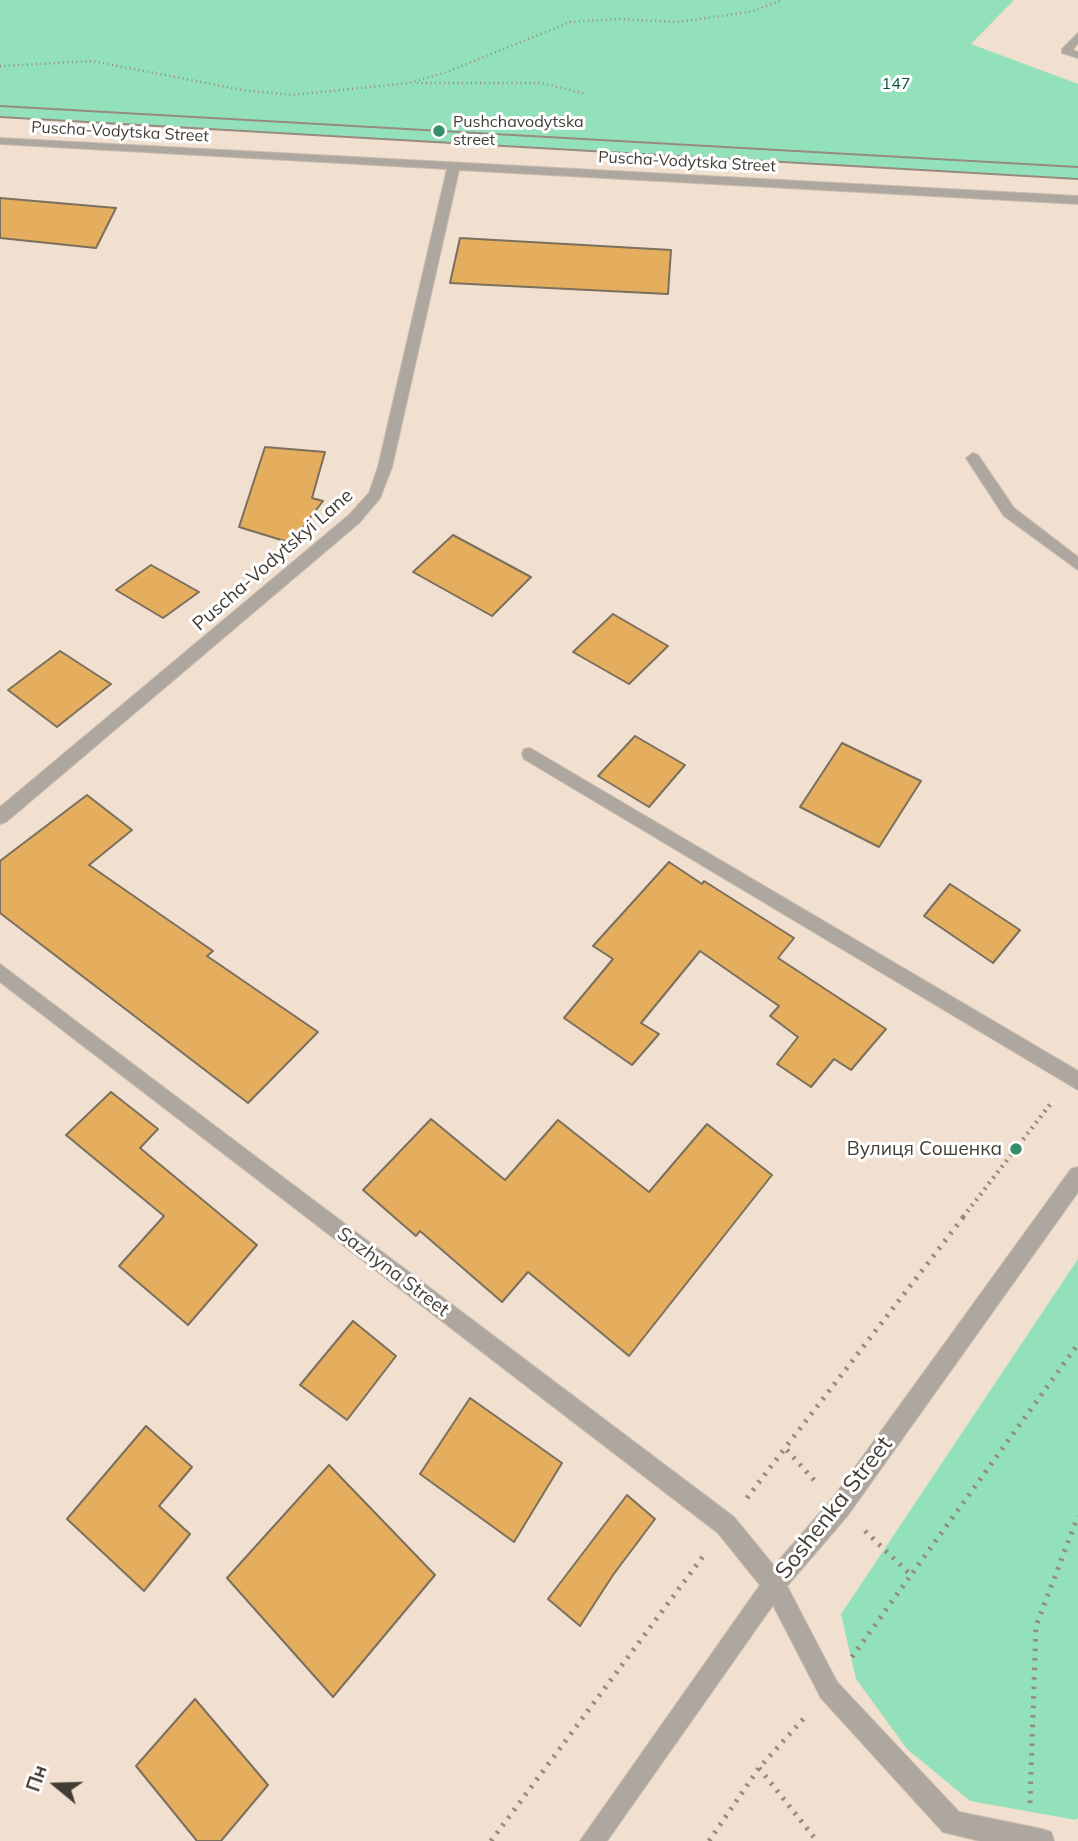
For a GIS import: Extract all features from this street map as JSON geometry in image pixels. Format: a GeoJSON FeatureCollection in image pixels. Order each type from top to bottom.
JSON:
{"type":"FeatureCollection","features":[{"type":"Feature","properties":{"kind":"street"},"geometry":{"type":"LineString","coordinates":[[1078,36],[1066,51],[1078,55]]}},
{"type":"Feature","properties":{"kind":"street","name":"Puscha-Vodytska Street"},"geometry":{"type":"LineString","coordinates":[[0,141],[1078,200]]}},
{"type":"Feature","properties":{"kind":"street","name":"Puscha-Vodytskyi Lane"},"geometry":{"type":"LineString","coordinates":[[0,817],[344,528],[375,495],[385,467],[454,165]]}},
{"type":"Feature","properties":{"kind":"street"},"geometry":{"type":"LineString","coordinates":[[973,458],[1009,512],[1078,565]]}},
{"type":"Feature","properties":{"kind":"street"},"geometry":{"type":"LineString","coordinates":[[530,754],[1078,1081]]}},
{"type":"Feature","properties":{"kind":"street","name":"Sazhyna Street"},"geometry":{"type":"LineString","coordinates":[[0,972],[726,1525],[774,1584],[829,1690],[952,1823],[1033,1840]]}},
{"type":"Feature","properties":{"kind":"street","name":"Soshenka Street"},"geometry":{"type":"LineString","coordinates":[[592,1841],[774,1584],[840,1507],[1078,1175]]}},
{"type":"Feature","properties":{"kind":"path"},"geometry":{"type":"LineString","coordinates":[[409,83],[447,72],[570,22],[618,19],[677,22],[749,12],[783,0]]}},
{"type":"Feature","properties":{"kind":"path"},"geometry":{"type":"LineString","coordinates":[[0,66],[93,61],[243,90],[292,95],[409,83],[541,83],[586,94]]}},
{"type":"Feature","properties":{"kind":"path"},"geometry":{"type":"LineString","coordinates":[[491,1841],[785,1448]]}},
{"type":"Feature","properties":{"kind":"path"},"geometry":{"type":"LineString","coordinates":[[1033,1840],[1036,1626],[1078,1517]]}},
{"type":"Feature","properties":{"kind":"path"},"geometry":{"type":"LineString","coordinates":[[759,1768],[817,1841]]}},
{"type":"Feature","properties":{"kind":"green space","name":"147"},"geometry":{"type":"Polygon","coordinates":[[[0,0],[1014,0],[971,44],[1078,84],[1078,179],[0,117],[0,0]]]}},
{"type":"Feature","properties":{"kind":"green space"},"geometry":{"type":"Polygon","coordinates":[[[1078,1259],[1076,1820],[970,1801],[907,1749],[856,1679],[841,1614],[1078,1259]]]}},
{"type":"Feature","properties":{"kind":"building"},"geometry":{"type":"Polygon","coordinates":[[[0,198],[116,208],[96,248],[0,238],[0,198]]]}},
{"type":"Feature","properties":{"kind":"building"},"geometry":{"type":"Polygon","coordinates":[[[460,238],[671,250],[668,294],[450,283],[460,238]]]}},
{"type":"Feature","properties":{"kind":"building"},"geometry":{"type":"Polygon","coordinates":[[[265,447],[325,452],[312,498],[323,501],[291,543],[239,527],[265,447]]]}},
{"type":"Feature","properties":{"kind":"building"},"geometry":{"type":"Polygon","coordinates":[[[453,535],[531,577],[492,616],[413,572],[453,535]]]}},
{"type":"Feature","properties":{"kind":"building"},"geometry":{"type":"Polygon","coordinates":[[[151,565],[199,592],[163,618],[116,590],[151,565]]]}},
{"type":"Feature","properties":{"kind":"building"},"geometry":{"type":"Polygon","coordinates":[[[613,614],[668,646],[629,684],[573,652],[613,614]]]}},
{"type":"Feature","properties":{"kind":"building"},"geometry":{"type":"Polygon","coordinates":[[[60,651],[111,684],[57,727],[8,690],[60,651]]]}},
{"type":"Feature","properties":{"kind":"building"},"geometry":{"type":"Polygon","coordinates":[[[635,736],[685,765],[649,807],[598,776],[635,736]]]}},
{"type":"Feature","properties":{"kind":"building"},"geometry":{"type":"Polygon","coordinates":[[[842,743],[921,781],[879,847],[800,807],[842,743]]]}},
{"type":"Feature","properties":{"kind":"building"},"geometry":{"type":"Polygon","coordinates":[[[87,795],[132,830],[89,865],[213,951],[207,956],[318,1032],[248,1103],[0,913],[0,861],[87,795]]]}},
{"type":"Feature","properties":{"kind":"building"},"geometry":{"type":"Polygon","coordinates":[[[669,862],[794,938],[778,958],[886,1029],[851,1070],[834,1059],[811,1087],[777,1064],[798,1037],[770,1016],[779,1006],[700,951],[641,1023],[659,1034],[632,1065],[564,1018],[613,959],[593,946],[669,862]]]}},
{"type":"Feature","properties":{"kind":"building"},"geometry":{"type":"Polygon","coordinates":[[[950,884],[1020,930],[993,963],[924,916],[950,884]]]}},
{"type":"Feature","properties":{"kind":"building"},"geometry":{"type":"Polygon","coordinates":[[[111,1092],[158,1129],[140,1148],[257,1245],[188,1325],[119,1266],[164,1216],[66,1135],[111,1092]]]}},
{"type":"Feature","properties":{"kind":"building"},"geometry":{"type":"Polygon","coordinates":[[[431,1119],[505,1180],[558,1120],[649,1192],[707,1124],[772,1175],[629,1356],[528,1272],[502,1302],[420,1231],[416,1236],[363,1190],[431,1119]]]}},
{"type":"Feature","properties":{"kind":"building"},"geometry":{"type":"Polygon","coordinates":[[[353,1321],[396,1356],[347,1420],[300,1385],[353,1321]]]}},
{"type":"Feature","properties":{"kind":"building"},"geometry":{"type":"Polygon","coordinates":[[[470,1398],[562,1463],[514,1542],[420,1474],[470,1398]]]}},
{"type":"Feature","properties":{"kind":"building"},"geometry":{"type":"Polygon","coordinates":[[[146,1426],[192,1467],[159,1506],[190,1534],[144,1591],[67,1519],[146,1426]]]}},
{"type":"Feature","properties":{"kind":"building"},"geometry":{"type":"Polygon","coordinates":[[[329,1465],[435,1575],[333,1697],[227,1578],[329,1465]]]}},
{"type":"Feature","properties":{"kind":"building"},"geometry":{"type":"Polygon","coordinates":[[[627,1495],[655,1519],[613,1575],[580,1626],[548,1599],[627,1495]]]}},
{"type":"Feature","properties":{"kind":"building"},"geometry":{"type":"Polygon","coordinates":[[[195,1699],[268,1785],[221,1841],[197,1841],[136,1766],[195,1699]]]}},
{"type":"Feature","properties":{"kind":"tram line"},"geometry":{"type":"LineString","coordinates":[[0,106],[1078,167]]}},
{"type":"Feature","properties":{"kind":"tram line"},"geometry":{"type":"LineString","coordinates":[[0,117],[1078,179]]}},
{"type":"Feature","properties":{"kind":"place","name":"Pushchavodytska street"},"geometry":{"type":"Point","coordinates":[439,131]}},
{"type":"Feature","properties":{"kind":"place","name":"Вулиця Сошенка"},"geometry":{"type":"Point","coordinates":[1016,1149]}}]}
